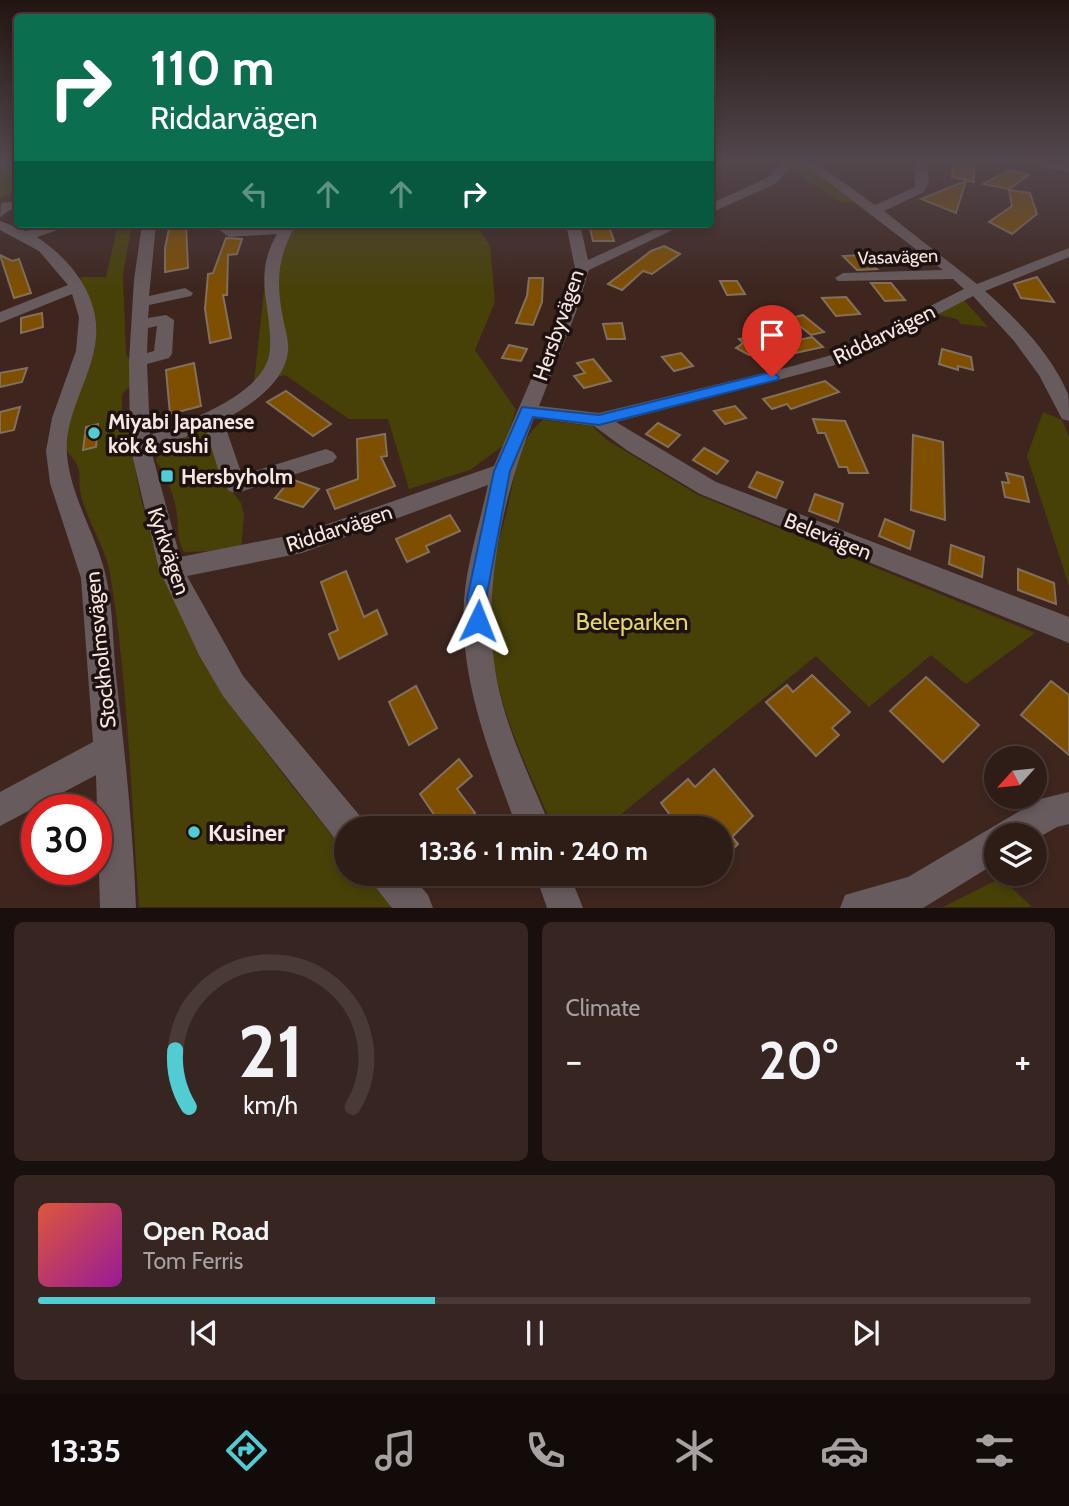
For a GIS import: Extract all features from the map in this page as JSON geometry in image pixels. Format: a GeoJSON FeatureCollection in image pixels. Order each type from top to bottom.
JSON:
{"type":"FeatureCollection","features":[{"type":"Feature","properties":{"kind":"street","name":"Vasavägen"},"geometry":{"type":"LineString","coordinates":[[864,204],[974,289],[1035,353],[1069,414]]}},
{"type":"Feature","properties":{"kind":"street"},"geometry":{"type":"LineString","coordinates":[[873,211],[887,204]]}},
{"type":"Feature","properties":{"kind":"street"},"geometry":{"type":"LineString","coordinates":[[4,216],[6,206],[14,205]]}},
{"type":"Feature","properties":{"kind":"street","name":"Stockholmsvägen"},"geometry":{"type":"LineString","coordinates":[[19,228],[53,256],[76,287],[87,317],[87,338],[58,429],[56,452],[59,475],[86,548],[94,579],[111,748],[118,908]]}},
{"type":"Feature","properties":{"kind":"street"},"geometry":{"type":"LineString","coordinates":[[27,235],[54,228]]}},
{"type":"Feature","properties":{"kind":"street","name":"Kyrkvägen"},"geometry":{"type":"LineString","coordinates":[[149,228],[149,308],[138,361],[140,446],[171,569],[208,646],[233,686],[338,816]]}},
{"type":"Feature","properties":{"kind":"street"},"geometry":{"type":"LineString","coordinates":[[228,228],[229,233],[278,228]]}},
{"type":"Feature","properties":{"kind":"street"},"geometry":{"type":"LineString","coordinates":[[140,446],[237,404],[254,390],[275,365],[279,345],[268,269],[273,250],[287,228]]}},
{"type":"Feature","properties":{"kind":"street","name":"Hersbyvägen"},"geometry":{"type":"LineString","coordinates":[[529,816],[496,730],[480,664],[477,599],[502,471],[582,268],[574,228]]}},
{"type":"Feature","properties":{"kind":"street"},"geometry":{"type":"LineString","coordinates":[[582,268],[669,228]]}},
{"type":"Feature","properties":{"kind":"street","name":"Riddarvägen"},"geometry":{"type":"LineString","coordinates":[[527,411],[599,420],[841,358],[974,289],[1069,252]]}},
{"type":"Feature","properties":{"kind":"street","name":"Vasavägen"},"geometry":{"type":"LineString","coordinates":[[843,278],[955,274]]}},
{"type":"Feature","properties":{"kind":"street"},"geometry":{"type":"LineString","coordinates":[[0,318],[76,287]]}},
{"type":"Feature","properties":{"kind":"street"},"geometry":{"type":"LineString","coordinates":[[149,308],[163,307],[185,298]]}},
{"type":"Feature","properties":{"kind":"street"},"geometry":{"type":"LineString","coordinates":[[212,417],[231,476],[237,485],[326,457]]}},
{"type":"Feature","properties":{"kind":"street","name":"Belevägen"},"geometry":{"type":"LineString","coordinates":[[599,420],[635,446],[708,488],[1069,630]]}},
{"type":"Feature","properties":{"kind":"street","name":"Riddarvägen"},"geometry":{"type":"LineString","coordinates":[[171,569],[302,543],[502,471]]}},
{"type":"Feature","properties":{"kind":"street","name":"Stockholmsvägen"},"geometry":{"type":"LineString","coordinates":[[0,810],[111,748]]}},
{"type":"Feature","properties":{"kind":"street"},"geometry":{"type":"LineString","coordinates":[[1031,823],[1052,811],[1069,808]]}},
{"type":"Feature","properties":{"kind":"street"},"geometry":{"type":"LineString","coordinates":[[858,908],[915,893],[984,851]]}},
{"type":"Feature","properties":{"kind":"street"},"geometry":{"type":"LineString","coordinates":[[397,886],[415,908]]}},
{"type":"Feature","properties":{"kind":"street"},"geometry":{"type":"LineString","coordinates":[[557,886],[565,908]]}},
{"type":"Feature","properties":{"kind":"green space"},"geometry":{"type":"Polygon","coordinates":[[[117,228],[131,228],[123,275],[126,353],[132,366],[130,386],[122,394],[122,416],[129,415],[137,480],[152,541],[174,597],[200,651],[267,753],[334,837],[334,886],[375,886],[393,907],[139,907],[125,697],[110,573],[82,499],[78,467],[63,447],[93,315],[80,277],[106,277],[117,228]]]}},
{"type":"Feature","properties":{"kind":"green space"},"geometry":{"type":"Polygon","coordinates":[[[281,228],[478,228],[490,245],[495,302],[475,350],[516,410],[504,445],[470,470],[409,489],[388,419],[349,419],[285,375],[254,383],[267,262],[281,228]]]}},
{"type":"Feature","properties":{"kind":"green space"},"geometry":{"type":"Polygon","coordinates":[[[962,298],[988,327],[961,324],[957,319],[940,315],[940,312],[962,298]]]}},
{"type":"Feature","properties":{"kind":"green space"},"geometry":{"type":"Polygon","coordinates":[[[1043,412],[1062,420],[1069,437],[1069,586],[1027,456],[1043,412]]]}},
{"type":"Feature","properties":{"kind":"green space","name":"Beleparken"},"geometry":{"type":"Polygon","coordinates":[[[543,420],[592,426],[607,440],[698,495],[1035,633],[966,684],[931,655],[869,707],[816,656],[619,816],[549,816],[507,715],[498,685],[488,625],[491,571],[516,467],[523,446],[543,420]]]}},
{"type":"Feature","properties":{"kind":"green space"},"geometry":{"type":"Polygon","coordinates":[[[209,426],[222,479],[241,503],[244,515],[241,550],[184,552],[179,538],[172,493],[156,461],[162,447],[169,442],[209,426]]]}},
{"type":"Feature","properties":{"kind":"green space"},"geometry":{"type":"Polygon","coordinates":[[[985,886],[1010,886],[1032,907],[943,907],[985,886]]]}},
{"type":"Feature","properties":{"kind":"building"},"geometry":{"type":"Polygon","coordinates":[[[934,204],[959,204],[956,213],[934,204]]]}},
{"type":"Feature","properties":{"kind":"building"},"geometry":{"type":"Polygon","coordinates":[[[1034,204],[1037,214],[1012,234],[989,222],[1012,206],[1034,204]]]}},
{"type":"Feature","properties":{"kind":"building"},"geometry":{"type":"Polygon","coordinates":[[[169,228],[186,228],[188,268],[165,272],[165,248],[169,228]]]}},
{"type":"Feature","properties":{"kind":"building"},"geometry":{"type":"Polygon","coordinates":[[[590,228],[609,228],[614,241],[593,241],[590,228]]]}},
{"type":"Feature","properties":{"kind":"building"},"geometry":{"type":"Polygon","coordinates":[[[226,238],[242,239],[237,254],[228,255],[227,295],[223,295],[231,338],[210,343],[205,309],[208,274],[213,273],[226,238]]]}},
{"type":"Feature","properties":{"kind":"building"},"geometry":{"type":"Polygon","coordinates":[[[664,246],[680,254],[652,274],[643,271],[622,290],[608,284],[651,251],[664,246]]]}},
{"type":"Feature","properties":{"kind":"building"},"geometry":{"type":"Polygon","coordinates":[[[0,255],[12,261],[19,259],[31,293],[14,298],[0,255]]]}},
{"type":"Feature","properties":{"kind":"building"},"geometry":{"type":"Polygon","coordinates":[[[861,255],[877,269],[857,270],[843,256],[861,255]]]}},
{"type":"Feature","properties":{"kind":"building"},"geometry":{"type":"Polygon","coordinates":[[[1037,277],[1054,302],[1021,298],[1014,284],[1037,277]]]}},
{"type":"Feature","properties":{"kind":"building"},"geometry":{"type":"Polygon","coordinates":[[[529,278],[543,278],[542,302],[533,325],[516,323],[527,296],[529,278]]]}},
{"type":"Feature","properties":{"kind":"building"},"geometry":{"type":"Polygon","coordinates":[[[720,281],[737,281],[745,294],[727,295],[720,281]]]}},
{"type":"Feature","properties":{"kind":"building"},"geometry":{"type":"Polygon","coordinates":[[[871,283],[891,283],[905,300],[885,301],[871,283]]]}},
{"type":"Feature","properties":{"kind":"building"},"geometry":{"type":"Polygon","coordinates":[[[846,297],[860,314],[836,316],[822,298],[846,297]]]}},
{"type":"Feature","properties":{"kind":"building"},"geometry":{"type":"Polygon","coordinates":[[[42,313],[43,327],[21,333],[21,318],[42,313]]]}},
{"type":"Feature","properties":{"kind":"building"},"geometry":{"type":"Polygon","coordinates":[[[803,315],[824,332],[811,335],[790,318],[803,315]]]}},
{"type":"Feature","properties":{"kind":"building"},"geometry":{"type":"Polygon","coordinates":[[[622,323],[625,339],[607,339],[603,324],[622,323]]]}},
{"type":"Feature","properties":{"kind":"building"},"geometry":{"type":"Polygon","coordinates":[[[757,335],[765,342],[749,355],[736,348],[743,343],[739,339],[757,335]]]}},
{"type":"Feature","properties":{"kind":"building"},"geometry":{"type":"Polygon","coordinates":[[[812,337],[823,347],[782,356],[772,346],[812,337]]]}},
{"type":"Feature","properties":{"kind":"building"},"geometry":{"type":"Polygon","coordinates":[[[509,345],[527,349],[521,361],[502,358],[509,345]]]}},
{"type":"Feature","properties":{"kind":"building"},"geometry":{"type":"Polygon","coordinates":[[[942,349],[971,357],[973,370],[958,366],[958,370],[939,364],[942,349]]]}},
{"type":"Feature","properties":{"kind":"building"},"geometry":{"type":"Polygon","coordinates":[[[681,353],[693,366],[674,371],[662,357],[681,353]]]}},
{"type":"Feature","properties":{"kind":"building"},"geometry":{"type":"Polygon","coordinates":[[[593,359],[611,381],[584,388],[574,376],[585,373],[577,363],[593,359]]]}},
{"type":"Feature","properties":{"kind":"building"},"geometry":{"type":"Polygon","coordinates":[[[194,363],[201,406],[170,414],[166,370],[194,363]]]}},
{"type":"Feature","properties":{"kind":"building"},"geometry":{"type":"Polygon","coordinates":[[[27,368],[22,382],[0,387],[0,373],[27,368]]]}},
{"type":"Feature","properties":{"kind":"building"},"geometry":{"type":"Polygon","coordinates":[[[825,381],[839,392],[791,409],[787,404],[772,409],[763,399],[825,381]]]}},
{"type":"Feature","properties":{"kind":"building"},"geometry":{"type":"Polygon","coordinates":[[[286,391],[331,424],[313,436],[267,402],[286,391]]]}},
{"type":"Feature","properties":{"kind":"building"},"geometry":{"type":"Polygon","coordinates":[[[735,406],[746,418],[725,424],[714,411],[735,406]]]}},
{"type":"Feature","properties":{"kind":"building"},"geometry":{"type":"Polygon","coordinates":[[[20,407],[14,430],[0,433],[0,412],[20,407]]]}},
{"type":"Feature","properties":{"kind":"building"},"geometry":{"type":"Polygon","coordinates":[[[813,419],[845,421],[868,473],[849,473],[847,467],[839,467],[825,433],[818,433],[813,419]]]}},
{"type":"Feature","properties":{"kind":"building"},"geometry":{"type":"Polygon","coordinates":[[[658,423],[680,435],[668,447],[646,434],[658,423]]]}},
{"type":"Feature","properties":{"kind":"building"},"geometry":{"type":"Polygon","coordinates":[[[98,424],[96,447],[83,450],[86,427],[98,424]]]}},
{"type":"Feature","properties":{"kind":"building"},"geometry":{"type":"Polygon","coordinates":[[[385,434],[387,456],[381,457],[395,486],[335,509],[327,490],[358,479],[357,439],[385,434]]]}},
{"type":"Feature","properties":{"kind":"building"},"geometry":{"type":"Polygon","coordinates":[[[913,435],[943,442],[945,520],[911,510],[913,435]]]}},
{"type":"Feature","properties":{"kind":"building"},"geometry":{"type":"Polygon","coordinates":[[[704,448],[728,461],[717,474],[693,460],[704,448]]]}},
{"type":"Feature","properties":{"kind":"building"},"geometry":{"type":"Polygon","coordinates":[[[757,472],[783,482],[776,498],[749,487],[757,472]]]}},
{"type":"Feature","properties":{"kind":"building"},"geometry":{"type":"Polygon","coordinates":[[[1006,473],[1023,477],[1029,502],[1005,497],[1002,482],[1009,483],[1006,473]]]}},
{"type":"Feature","properties":{"kind":"building"},"geometry":{"type":"Polygon","coordinates":[[[291,479],[319,489],[303,507],[275,498],[291,479]]]}},
{"type":"Feature","properties":{"kind":"building"},"geometry":{"type":"Polygon","coordinates":[[[815,494],[843,504],[838,522],[809,511],[815,494]]]}},
{"type":"Feature","properties":{"kind":"building"},"geometry":{"type":"Polygon","coordinates":[[[450,515],[460,531],[426,546],[429,552],[407,562],[396,539],[450,515]]]}},
{"type":"Feature","properties":{"kind":"building"},"geometry":{"type":"Polygon","coordinates":[[[885,519],[914,531],[910,549],[879,536],[885,519]]]}},
{"type":"Feature","properties":{"kind":"building"},"geometry":{"type":"Polygon","coordinates":[[[951,545],[984,557],[982,577],[949,564],[951,545]]]}},
{"type":"Feature","properties":{"kind":"building"},"geometry":{"type":"Polygon","coordinates":[[[1018,569],[1054,583],[1056,604],[1018,590],[1018,569]]]}},
{"type":"Feature","properties":{"kind":"building"},"geometry":{"type":"Polygon","coordinates":[[[346,571],[364,617],[377,610],[387,634],[339,659],[329,634],[338,630],[321,582],[346,571]]]}},
{"type":"Feature","properties":{"kind":"building"},"geometry":{"type":"Polygon","coordinates":[[[812,675],[850,712],[832,728],[839,735],[816,756],[766,702],[787,685],[793,692],[812,675]]]}},
{"type":"Feature","properties":{"kind":"building"},"geometry":{"type":"Polygon","coordinates":[[[926,677],[979,725],[943,762],[890,711],[926,677]]]}},
{"type":"Feature","properties":{"kind":"building"},"geometry":{"type":"Polygon","coordinates":[[[1051,681],[1069,695],[1069,755],[1021,715],[1051,681]]]}},
{"type":"Feature","properties":{"kind":"building"},"geometry":{"type":"Polygon","coordinates":[[[416,686],[437,728],[409,745],[389,702],[416,686]]]}},
{"type":"Feature","properties":{"kind":"building"},"geometry":{"type":"Polygon","coordinates":[[[459,759],[472,776],[457,789],[475,813],[472,816],[435,816],[420,794],[459,759]]]}},
{"type":"Feature","properties":{"kind":"building"},"geometry":{"type":"Polygon","coordinates":[[[714,769],[753,816],[733,836],[733,816],[671,816],[661,803],[688,779],[695,787],[714,769]]]}},
{"type":"Feature","properties":{"kind":"place","name":"Miyabi Japanese kök & sushi"},"geometry":{"type":"Point","coordinates":[94,433]}},
{"type":"Feature","properties":{"kind":"place","name":"Hersbyholm"},"geometry":{"type":"Point","coordinates":[167,476]}},
{"type":"Feature","properties":{"kind":"place","name":"Kusiner"},"geometry":{"type":"Point","coordinates":[194,832]}},
{"type":"Feature","properties":{"kind":"route"},"geometry":{"type":"LineString","coordinates":[[478,621],[477,599],[485,545],[502,471],[527,411],[599,420],[772,377]]}}]}
